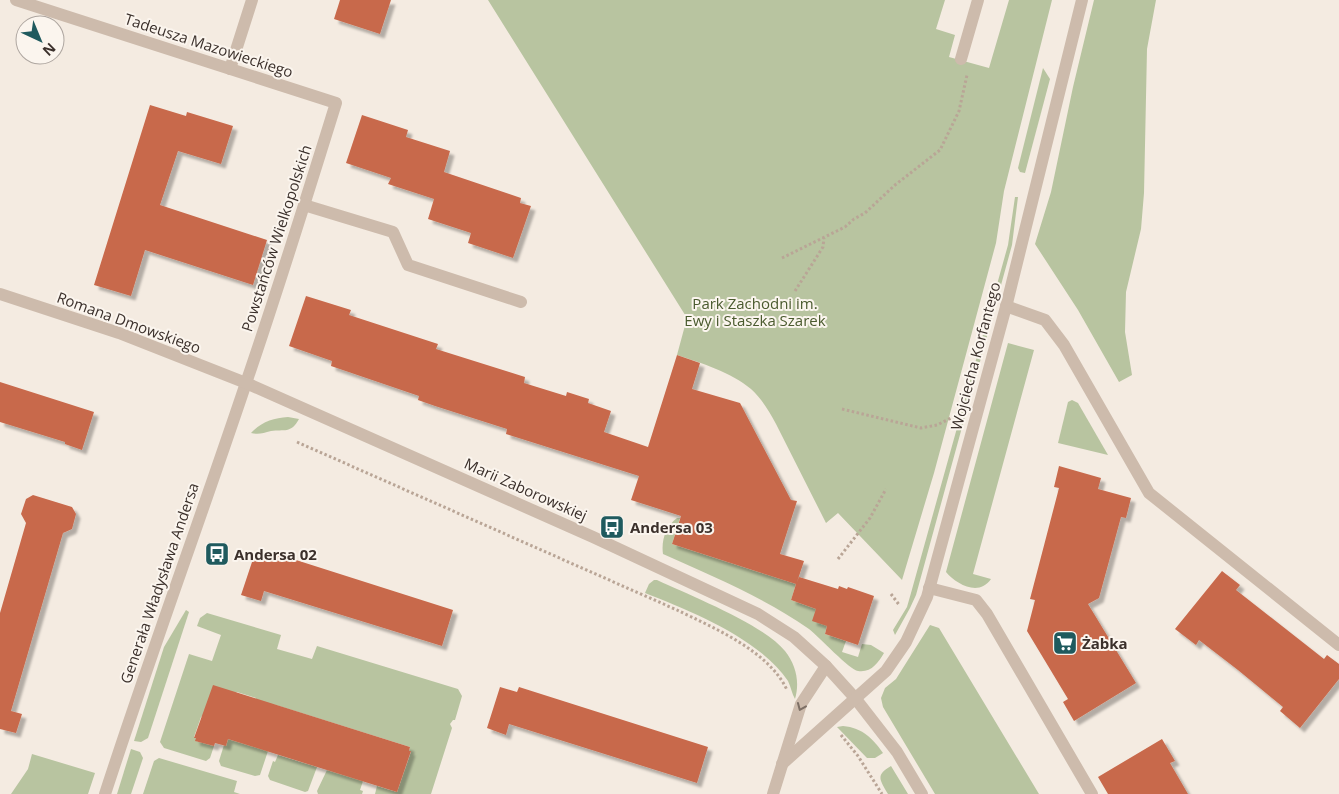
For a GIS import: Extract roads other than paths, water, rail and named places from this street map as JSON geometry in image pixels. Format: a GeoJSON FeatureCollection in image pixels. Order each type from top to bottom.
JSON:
{"type":"FeatureCollection","features":[{"type":"Feature","properties":{"kind":"street","name":"Tadeusza Mazowieckiego"},"geometry":{"type":"LineString","coordinates":[[16,0],[336,103]]}},
{"type":"Feature","properties":{"kind":"street"},"geometry":{"type":"LineString","coordinates":[[230,69],[252,0]]}},
{"type":"Feature","properties":{"kind":"street"},"geometry":{"type":"LineString","coordinates":[[961,59],[978,0]]}},
{"type":"Feature","properties":{"kind":"street","name":"Wojciecha Korfantego"},"geometry":{"type":"LineString","coordinates":[[782,764],[886,671],[896,657],[921,610],[929,588],[1006,306],[1082,0]]}},
{"type":"Feature","properties":{"kind":"street","name":"Powstańców Wielkopolskich"},"geometry":{"type":"LineString","coordinates":[[246,383],[336,103]]}},
{"type":"Feature","properties":{"kind":"street"},"geometry":{"type":"LineString","coordinates":[[304,205],[392,232],[408,265],[521,302]]}},
{"type":"Feature","properties":{"kind":"street","name":"Romana Dmowskiego"},"geometry":{"type":"LineString","coordinates":[[0,294],[119,333],[246,383]]}},
{"type":"Feature","properties":{"kind":"street"},"geometry":{"type":"LineString","coordinates":[[1006,306],[1045,320],[1050,326],[1064,345],[1149,493],[1339,644]]}},
{"type":"Feature","properties":{"kind":"street","name":"Marii Zaborowskiej"},"geometry":{"type":"LineString","coordinates":[[246,383],[343,425],[758,614],[794,637],[826,666],[855,698],[897,752],[922,794]]}},
{"type":"Feature","properties":{"kind":"street","name":"Generała Władysława Andersa"},"geometry":{"type":"LineString","coordinates":[[105,794],[141,684],[246,383]]}},
{"type":"Feature","properties":{"kind":"street"},"geometry":{"type":"LineString","coordinates":[[929,588],[976,600],[987,614],[1092,794]]}},
{"type":"Feature","properties":{"kind":"street"},"geometry":{"type":"LineString","coordinates":[[773,794],[801,704],[826,666]]}},
{"type":"Feature","properties":{"kind":"place","name":"Andersa 03"},"geometry":{"type":"Point","coordinates":[612,527]}},
{"type":"Feature","properties":{"kind":"place","name":"Andersa 02"},"geometry":{"type":"Point","coordinates":[217,554]}},
{"type":"Feature","properties":{"kind":"place","name":"Żabka"},"geometry":{"type":"Point","coordinates":[1065,643]}},
{"type":"Feature","properties":{"kind":"park label","name":"Park Zachodni im. Ewy i Staszka Szarek"},"geometry":{"type":"Point","coordinates":[755,312]}}]}
